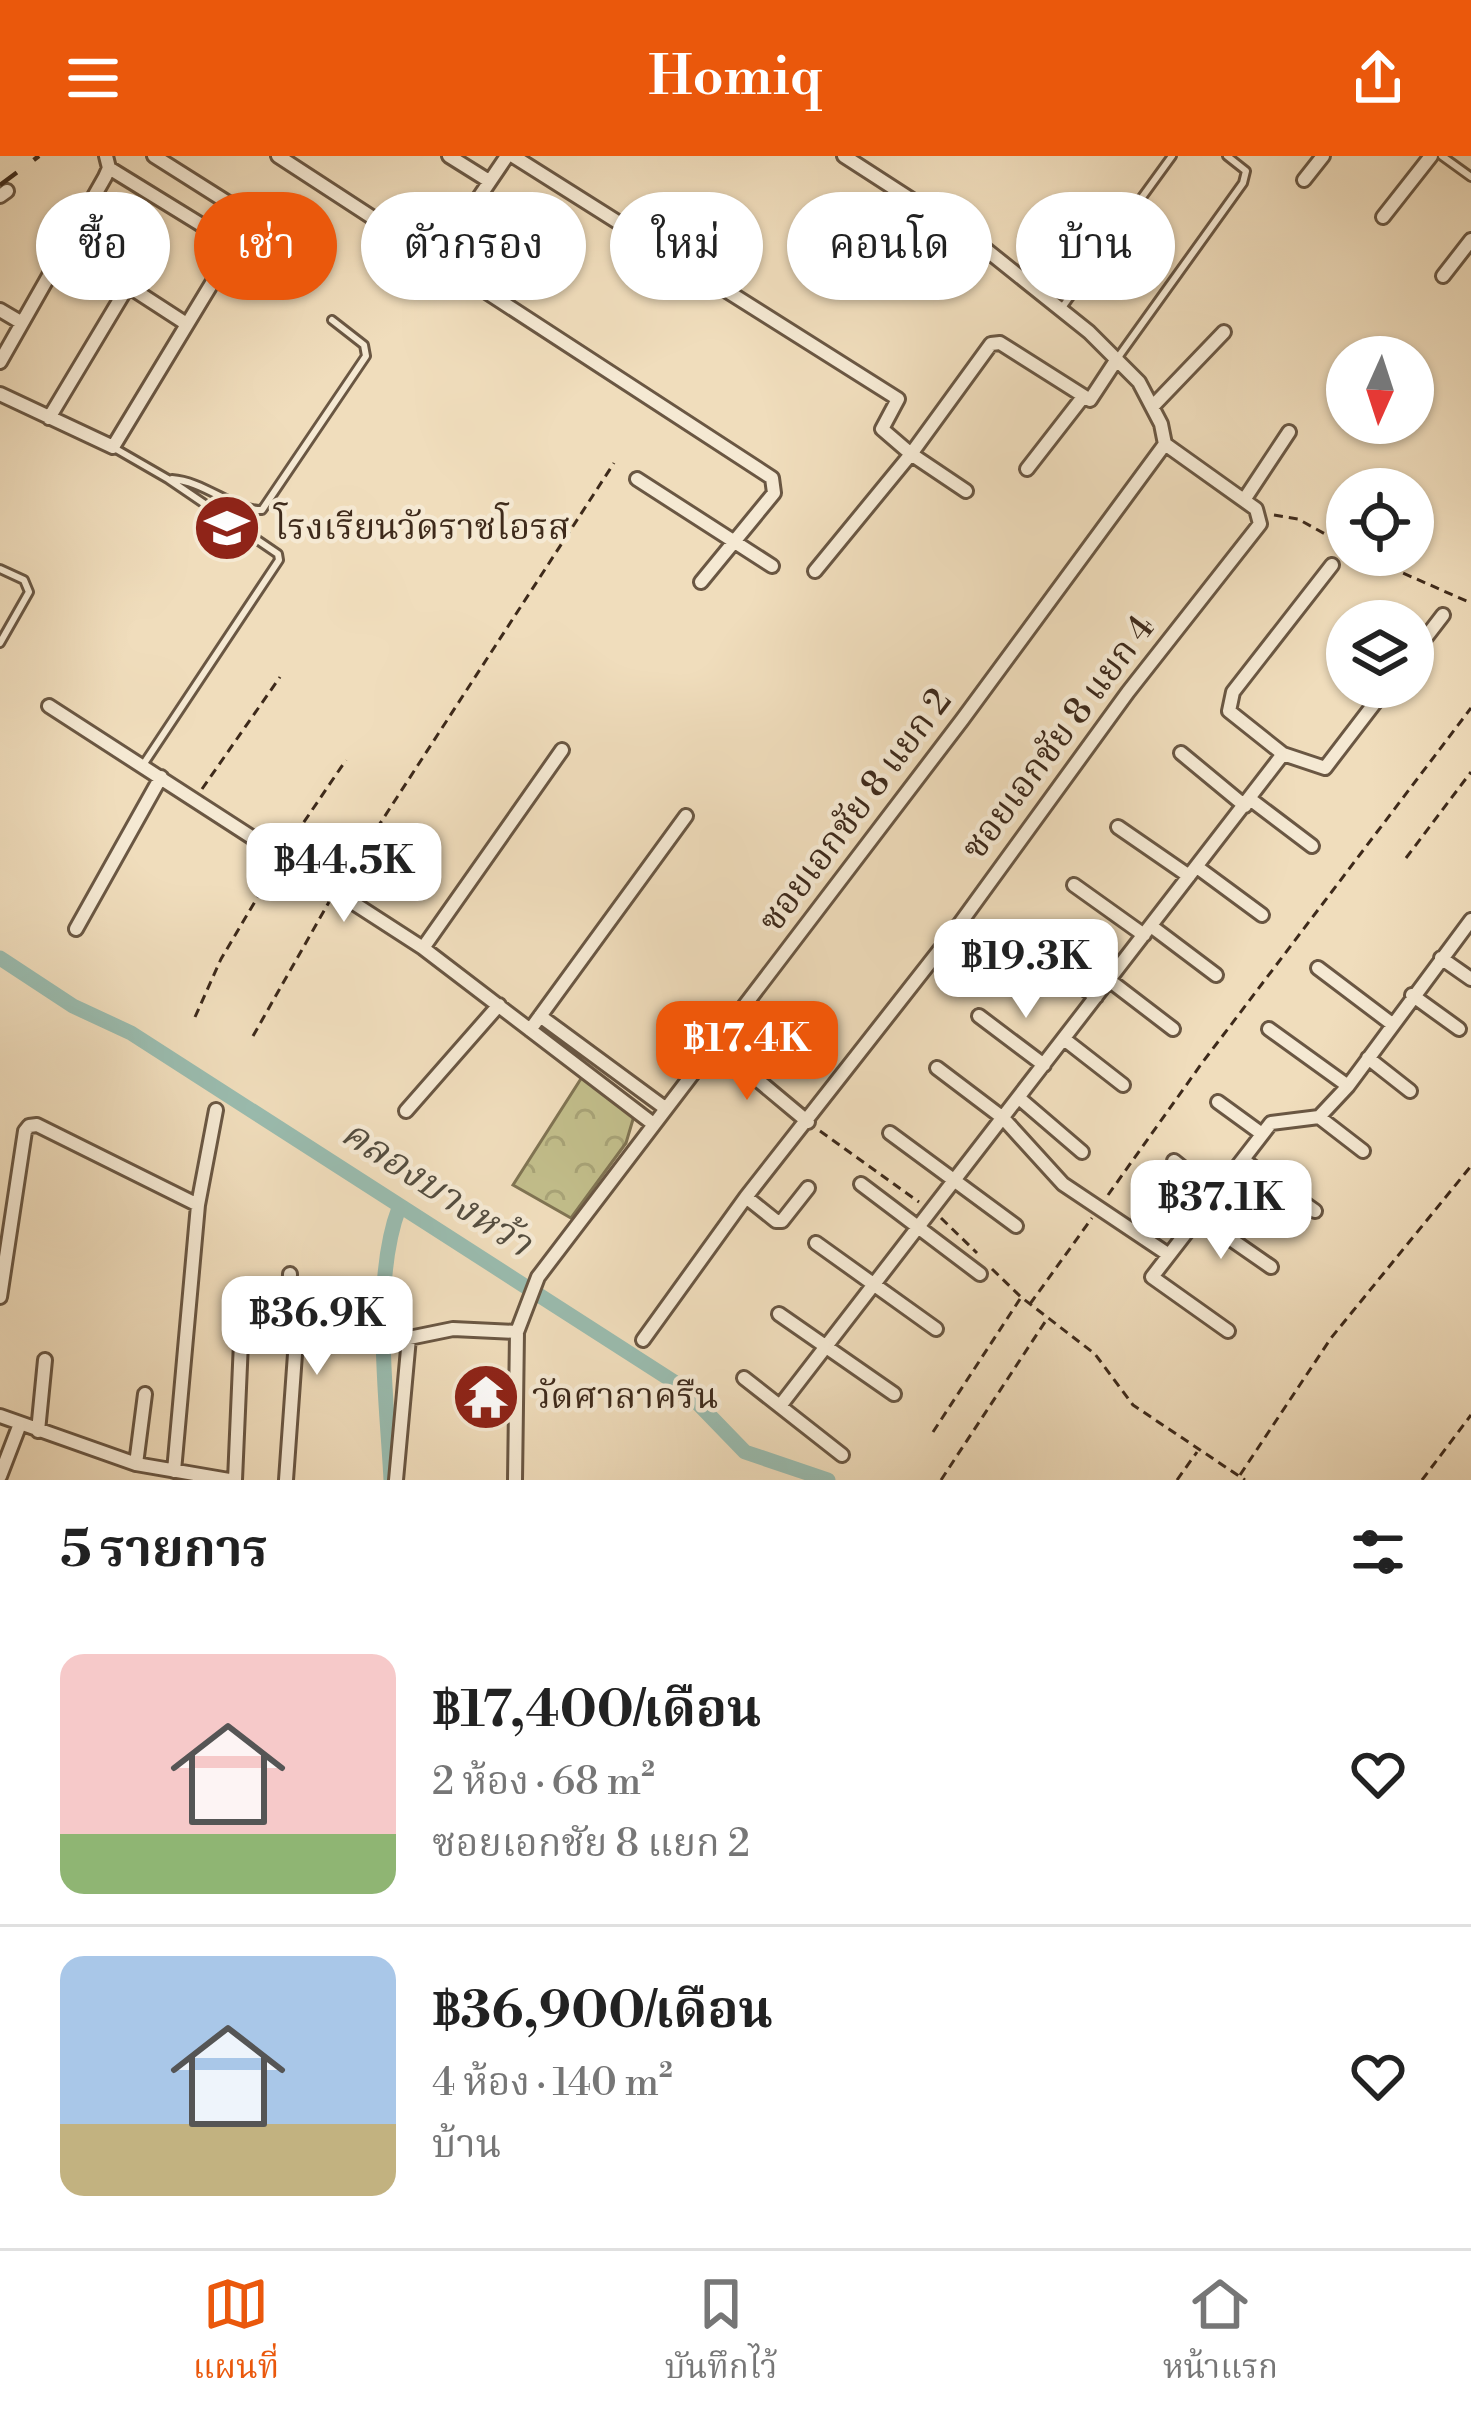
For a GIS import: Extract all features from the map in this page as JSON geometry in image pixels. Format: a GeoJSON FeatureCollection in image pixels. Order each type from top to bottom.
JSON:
{"type":"FeatureCollection","features":[{"type":"Feature","properties":{"kind":"street"},"geometry":{"type":"LineString","coordinates":[[154,156],[211,192]]}},
{"type":"Feature","properties":{"kind":"street"},"geometry":{"type":"LineString","coordinates":[[278,156],[361,209]]}},
{"type":"Feature","properties":{"kind":"street"},"geometry":{"type":"LineString","coordinates":[[449,156],[489,181]]}},
{"type":"Feature","properties":{"kind":"street"},"geometry":{"type":"LineString","coordinates":[[482,192],[510,156],[896,397],[898,403],[882,432],[966,491]]}},
{"type":"Feature","properties":{"kind":"street"},"geometry":{"type":"LineString","coordinates":[[844,156],[974,240],[1117,359],[1153,406],[1165,444],[1244,500],[1260,517]]}},
{"type":"Feature","properties":{"kind":"street"},"geometry":{"type":"LineString","coordinates":[[1304,181],[1323,156]]}},
{"type":"Feature","properties":{"kind":"street"},"geometry":{"type":"LineString","coordinates":[[1383,217],[1431,156]]}},
{"type":"Feature","properties":{"kind":"street"},"geometry":{"type":"LineString","coordinates":[[0,362],[108,162],[194,218]]}},
{"type":"Feature","properties":{"kind":"street"},"geometry":{"type":"LineString","coordinates":[[1442,275],[1471,240]]}},
{"type":"Feature","properties":{"kind":"street"},"geometry":{"type":"LineString","coordinates":[[50,418],[128,286],[185,323]]}},
{"type":"Feature","properties":{"kind":"street"},"geometry":{"type":"LineString","coordinates":[[0,394],[113,447],[200,300]]}},
{"type":"Feature","properties":{"kind":"street"},"geometry":{"type":"LineString","coordinates":[[502,300],[772,478],[774,493],[701,582]]}},
{"type":"Feature","properties":{"kind":"street"},"geometry":{"type":"LineString","coordinates":[[0,310],[22,323]]}},
{"type":"Feature","properties":{"kind":"street"},"geometry":{"type":"LineString","coordinates":[[1153,406],[1224,332]]}},
{"type":"Feature","properties":{"kind":"street"},"geometry":{"type":"LineString","coordinates":[[814,571],[995,343],[1093,399],[1117,359]]}},
{"type":"Feature","properties":{"kind":"street"},"geometry":{"type":"LineString","coordinates":[[1027,469],[1083,397]]}},
{"type":"Feature","properties":{"kind":"street"},"geometry":{"type":"LineString","coordinates":[[1244,500],[1289,432]]}},
{"type":"Feature","properties":{"kind":"street","name":"ซอยเอกชัย 8 แยก 2"},"geometry":{"type":"LineString","coordinates":[[517,1332],[538,1277],[652,1124],[717,1046],[1165,444]]}},
{"type":"Feature","properties":{"kind":"street"},"geometry":{"type":"LineString","coordinates":[[637,479],[772,566]]}},
{"type":"Feature","properties":{"kind":"street","name":"ซอยเอกชัย 8 แยก 4"},"geometry":{"type":"LineString","coordinates":[[643,1340],[746,1197],[808,1123],[1128,692],[1260,524],[1260,517]]}},
{"type":"Feature","properties":{"kind":"street"},"geometry":{"type":"LineString","coordinates":[[1326,573],[1233,692],[1229,711],[1283,754],[1325,768],[1371,708]]}},
{"type":"Feature","properties":{"kind":"street"},"geometry":{"type":"LineString","coordinates":[[1434,627],[1443,615]]}},
{"type":"Feature","properties":{"kind":"street"},"geometry":{"type":"LineString","coordinates":[[50,706],[423,948],[652,1124]]}},
{"type":"Feature","properties":{"kind":"street"},"geometry":{"type":"LineString","coordinates":[[423,948],[562,750]]}},
{"type":"Feature","properties":{"kind":"street"},"geometry":{"type":"LineString","coordinates":[[1181,753],[1312,846]]}},
{"type":"Feature","properties":{"kind":"street"},"geometry":{"type":"LineString","coordinates":[[780,1406],[1283,754]]}},
{"type":"Feature","properties":{"kind":"street"},"geometry":{"type":"LineString","coordinates":[[76,929],[161,777]]}},
{"type":"Feature","properties":{"kind":"street"},"geometry":{"type":"LineString","coordinates":[[530,1030],[686,815]]}},
{"type":"Feature","properties":{"kind":"street"},"geometry":{"type":"LineString","coordinates":[[1118,827],[1262,915]]}},
{"type":"Feature","properties":{"kind":"street"},"geometry":{"type":"LineString","coordinates":[[1074,885],[1216,975]]}},
{"type":"Feature","properties":{"kind":"street"},"geometry":{"type":"LineString","coordinates":[[1228,1331],[1152,1277],[1271,1123],[1318,1117],[1348,1086],[1471,920]]}},
{"type":"Feature","properties":{"kind":"street"},"geometry":{"type":"LineString","coordinates":[[1023,944],[1096,997]]}},
{"type":"Feature","properties":{"kind":"street"},"geometry":{"type":"LineString","coordinates":[[1442,958],[1471,979]]}},
{"type":"Feature","properties":{"kind":"street"},"geometry":{"type":"LineString","coordinates":[[1318,968],[1391,1024]]}},
{"type":"Feature","properties":{"kind":"street"},"geometry":{"type":"LineString","coordinates":[[1109,980],[1173,1029]]}},
{"type":"Feature","properties":{"kind":"street"},"geometry":{"type":"LineString","coordinates":[[1412,995],[1459,1029]]}},
{"type":"Feature","properties":{"kind":"street"},"geometry":{"type":"LineString","coordinates":[[406,1111],[499,1005]]}},
{"type":"Feature","properties":{"kind":"street"},"geometry":{"type":"LineString","coordinates":[[540,1016],[665,1108]]}},
{"type":"Feature","properties":{"kind":"street"},"geometry":{"type":"LineString","coordinates":[[980,1016],[1044,1065]]}},
{"type":"Feature","properties":{"kind":"street"},"geometry":{"type":"LineString","coordinates":[[1269,1029],[1348,1086]]}},
{"type":"Feature","properties":{"kind":"street"},"geometry":{"type":"LineString","coordinates":[[1064,1039],[1123,1085]]}},
{"type":"Feature","properties":{"kind":"street"},"geometry":{"type":"LineString","coordinates":[[717,1046],[808,1123]]}},
{"type":"Feature","properties":{"kind":"street"},"geometry":{"type":"LineString","coordinates":[[1368,1058],[1410,1091]]}},
{"type":"Feature","properties":{"kind":"street"},"geometry":{"type":"LineString","coordinates":[[937,1068],[1003,1118],[1063,1184],[1169,1256]]}},
{"type":"Feature","properties":{"kind":"street"},"geometry":{"type":"LineString","coordinates":[[1018,1098],[1082,1152]]}},
{"type":"Feature","properties":{"kind":"street"},"geometry":{"type":"LineString","coordinates":[[1218,1102],[1262,1135]]}},
{"type":"Feature","properties":{"kind":"street"},"geometry":{"type":"LineString","coordinates":[[173,1471],[198,1205],[217,1110]]}},
{"type":"Feature","properties":{"kind":"street"},"geometry":{"type":"LineString","coordinates":[[1318,1117],[1363,1151]]}},
{"type":"Feature","properties":{"kind":"street"},"geometry":{"type":"LineString","coordinates":[[0,1297],[29,1126],[198,1205]]}},
{"type":"Feature","properties":{"kind":"street"},"geometry":{"type":"LineString","coordinates":[[890,1133],[1016,1226]]}},
{"type":"Feature","properties":{"kind":"street"},"geometry":{"type":"LineString","coordinates":[[1243,1160],[1315,1211]]}},
{"type":"Feature","properties":{"kind":"street"},"geometry":{"type":"LineString","coordinates":[[1174,1161],[1216,1195]]}},
{"type":"Feature","properties":{"kind":"street"},"geometry":{"type":"LineString","coordinates":[[861,1184],[980,1274]]}},
{"type":"Feature","properties":{"kind":"street"},"geometry":{"type":"LineString","coordinates":[[746,1197],[782,1221],[808,1188]]}},
{"type":"Feature","properties":{"kind":"street"},"geometry":{"type":"LineString","coordinates":[[1199,1217],[1271,1268]]}},
{"type":"Feature","properties":{"kind":"street"},"geometry":{"type":"LineString","coordinates":[[816,1244],[936,1329]]}},
{"type":"Feature","properties":{"kind":"street"},"geometry":{"type":"LineString","coordinates":[[286,1480],[295,1354],[288,1325],[290,1274]]}},
{"type":"Feature","properties":{"kind":"street"},"geometry":{"type":"LineString","coordinates":[[779,1314],[894,1394]]}},
{"type":"Feature","properties":{"kind":"street"},"geometry":{"type":"LineString","coordinates":[[396,1480],[409,1338],[453,1329],[517,1332],[515,1480]]}},
{"type":"Feature","properties":{"kind":"street"},"geometry":{"type":"LineString","coordinates":[[0,1416],[136,1464],[232,1480],[241,1342]]}},
{"type":"Feature","properties":{"kind":"street"},"geometry":{"type":"LineString","coordinates":[[38,1431],[46,1360]]}},
{"type":"Feature","properties":{"kind":"street"},"geometry":{"type":"LineString","coordinates":[[744,1378],[842,1455]]}},
{"type":"Feature","properties":{"kind":"street"},"geometry":{"type":"LineString","coordinates":[[136,1464],[146,1394]]}},
{"type":"Feature","properties":{"kind":"street"},"geometry":{"type":"LineString","coordinates":[[0,1476],[20,1424]]}},
{"type":"Feature","properties":{"kind":"lane"},"geometry":{"type":"LineString","coordinates":[[1060,310],[1172,156]]}},
{"type":"Feature","properties":{"kind":"lane"},"geometry":{"type":"LineString","coordinates":[[1117,359],[1243,183],[1246,171],[1227,156]]}},
{"type":"Feature","properties":{"kind":"lane"},"geometry":{"type":"LineString","coordinates":[[1442,156],[1471,177]]}},
{"type":"Feature","properties":{"kind":"lane"},"geometry":{"type":"LineString","coordinates":[[168,479],[196,482],[250,510],[262,510],[366,356],[364,345],[332,320]]}},
{"type":"Feature","properties":{"kind":"lane"},"geometry":{"type":"LineString","coordinates":[[113,447],[168,479],[278,554],[279,560],[143,765]]}},
{"type":"Feature","properties":{"kind":"lane"},"geometry":{"type":"LineString","coordinates":[[0,569],[25,580],[29,592],[0,643]]}},
{"type":"Feature","properties":{"kind":"path"},"geometry":{"type":"LineString","coordinates":[[253,1036],[336,891],[614,463]]}},
{"type":"Feature","properties":{"kind":"path"},"geometry":{"type":"LineString","coordinates":[[1260,517],[1276,514],[1298,519],[1326,534]]}},
{"type":"Feature","properties":{"kind":"path"},"geometry":{"type":"LineString","coordinates":[[1410,576],[1471,603]]}},
{"type":"Feature","properties":{"kind":"path"},"geometry":{"type":"LineString","coordinates":[[196,799],[280,677]]}},
{"type":"Feature","properties":{"kind":"path"},"geometry":{"type":"LineString","coordinates":[[1030,1304],[1202,1063],[1471,708]]}},
{"type":"Feature","properties":{"kind":"path"},"geometry":{"type":"LineString","coordinates":[[195,1017],[221,959],[346,760]]}},
{"type":"Feature","properties":{"kind":"path"},"geometry":{"type":"LineString","coordinates":[[1406,858],[1471,772]]}},
{"type":"Feature","properties":{"kind":"path"},"geometry":{"type":"LineString","coordinates":[[808,1123],[931,1211],[1021,1298],[1109,1369],[1133,1405],[1245,1480]]}},
{"type":"Feature","properties":{"kind":"path"},"geometry":{"type":"LineString","coordinates":[[1239,1476],[1331,1338],[1471,1166]]}},
{"type":"Feature","properties":{"kind":"path"},"geometry":{"type":"LineString","coordinates":[[932,1432],[1021,1298]]}},
{"type":"Feature","properties":{"kind":"path"},"geometry":{"type":"LineString","coordinates":[[941,1480],[1048,1317]]}},
{"type":"Feature","properties":{"kind":"path"},"geometry":{"type":"LineString","coordinates":[[1422,1480],[1471,1415]]}},
{"type":"Feature","properties":{"kind":"path"},"geometry":{"type":"LineString","coordinates":[[1178,1480],[1198,1450]]}},
{"type":"Feature","properties":{"kind":"green space"},"geometry":{"type":"Polygon","coordinates":[[[584,1074],[634,1116],[626,1143],[571,1218],[513,1185],[584,1074]]]}},
{"type":"Feature","properties":{"kind":"waterway","name":"คลองบางหว้า"},"geometry":{"type":"LineString","coordinates":[[0,958],[73,1006],[131,1033],[682,1387],[745,1452],[828,1480]]}},
{"type":"Feature","properties":{"kind":"waterway"},"geometry":{"type":"LineString","coordinates":[[391,1480],[383,1305],[390,1237],[399,1208]]}},
{"type":"Feature","properties":{"kind":"railway"},"geometry":{"type":"LineString","coordinates":[[0,185],[39,156]]}},
{"type":"Feature","properties":{"kind":"place","name":"โรงเรียนวัดราชโอรส"},"geometry":{"type":"Point","coordinates":[227,528]}},
{"type":"Feature","properties":{"kind":"place","name":"วัดศาลาครืน"},"geometry":{"type":"Point","coordinates":[486,1397]}}]}
